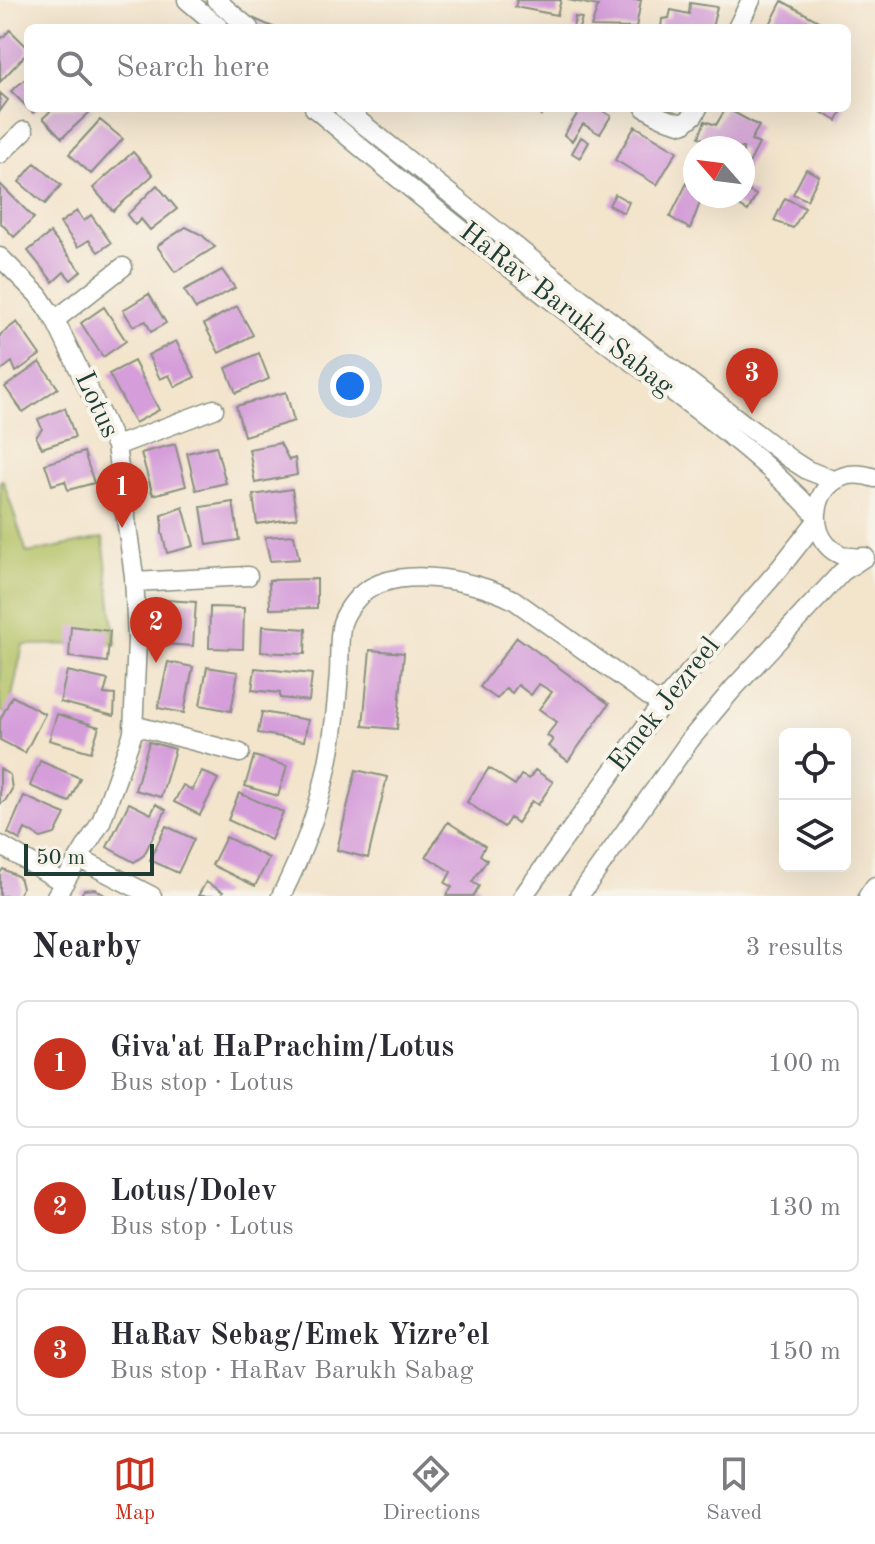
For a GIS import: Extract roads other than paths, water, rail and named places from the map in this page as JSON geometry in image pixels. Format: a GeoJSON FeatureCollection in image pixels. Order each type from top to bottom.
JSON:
{"type":"FeatureCollection","features":[{"type":"Feature","properties":{"kind":"street"},"geometry":{"type":"LineString","coordinates":[[187,0],[215,24]]}},
{"type":"Feature","properties":{"kind":"street"},"geometry":{"type":"LineString","coordinates":[[216,0],[244,24]]}},
{"type":"Feature","properties":{"kind":"street"},"geometry":{"type":"LineString","coordinates":[[739,24],[751,0]]}},
{"type":"Feature","properties":{"kind":"street","name":"HaRav Barukh Sabag"},"geometry":{"type":"LineString","coordinates":[[319,112],[568,313],[784,481],[816,519],[823,540],[832,550],[850,558],[871,557]]}},
{"type":"Feature","properties":{"kind":"street","name":"HaRav Barukh Sabag"},"geometry":{"type":"LineString","coordinates":[[348,112],[580,298],[778,450],[807,470],[835,481]]}},
{"type":"Feature","properties":{"kind":"street"},"geometry":{"type":"LineString","coordinates":[[652,112],[683,124],[696,112]]}},
{"type":"Feature","properties":{"kind":"street"},"geometry":{"type":"LineString","coordinates":[[0,154],[24,131]]}},
{"type":"Feature","properties":{"kind":"street","name":"Lotus"},"geometry":{"type":"LineString","coordinates":[[0,257],[38,295],[55,320],[116,446],[134,582],[137,640],[133,733],[101,822],[60,890]]}},
{"type":"Feature","properties":{"kind":"street"},"geometry":{"type":"LineString","coordinates":[[55,320],[123,267]]}},
{"type":"Feature","properties":{"kind":"street"},"geometry":{"type":"LineString","coordinates":[[116,446],[214,409]]}},
{"type":"Feature","properties":{"kind":"street"},"geometry":{"type":"LineString","coordinates":[[835,481],[871,472]]}},
{"type":"Feature","properties":{"kind":"street","name":"Emek Jezreel"},"geometry":{"type":"LineString","coordinates":[[523,896],[661,705],[780,568],[816,519],[821,496],[835,481]]}},
{"type":"Feature","properties":{"kind":"street","name":"Emek Jezreel"},"geometry":{"type":"LineString","coordinates":[[579,896],[690,740],[732,690],[831,582],[871,557]]}},
{"type":"Feature","properties":{"kind":"street"},"geometry":{"type":"LineString","coordinates":[[134,582],[248,576]]}},
{"type":"Feature","properties":{"kind":"street"},"geometry":{"type":"LineString","coordinates":[[281,896],[312,821],[327,766],[336,713],[342,623],[352,603],[368,587],[390,578],[413,578],[475,584],[494,590],[514,600],[661,705]]}},
{"type":"Feature","properties":{"kind":"street"},"geometry":{"type":"LineString","coordinates":[[133,725],[240,753]]}},
{"type":"Feature","properties":{"kind":"street"},"geometry":{"type":"LineString","coordinates":[[0,845],[60,890]]}},
{"type":"Feature","properties":{"kind":"street"},"geometry":{"type":"LineString","coordinates":[[80,859],[152,896]]}},
{"type":"Feature","properties":{"kind":"street"},"geometry":{"type":"LineString","coordinates":[[868,896],[875,886]]}},
{"type":"Feature","properties":{"kind":"place","name":"HaRav Sebag/Emek Yizre’el"},"geometry":{"type":"Point","coordinates":[752,414]}},
{"type":"Feature","properties":{"kind":"place","name":"Giva'at HaPrachim/Lotus"},"geometry":{"type":"Point","coordinates":[122,528]}},
{"type":"Feature","properties":{"kind":"place","name":"Lotus/Dolev"},"geometry":{"type":"Point","coordinates":[156,663]}}]}
